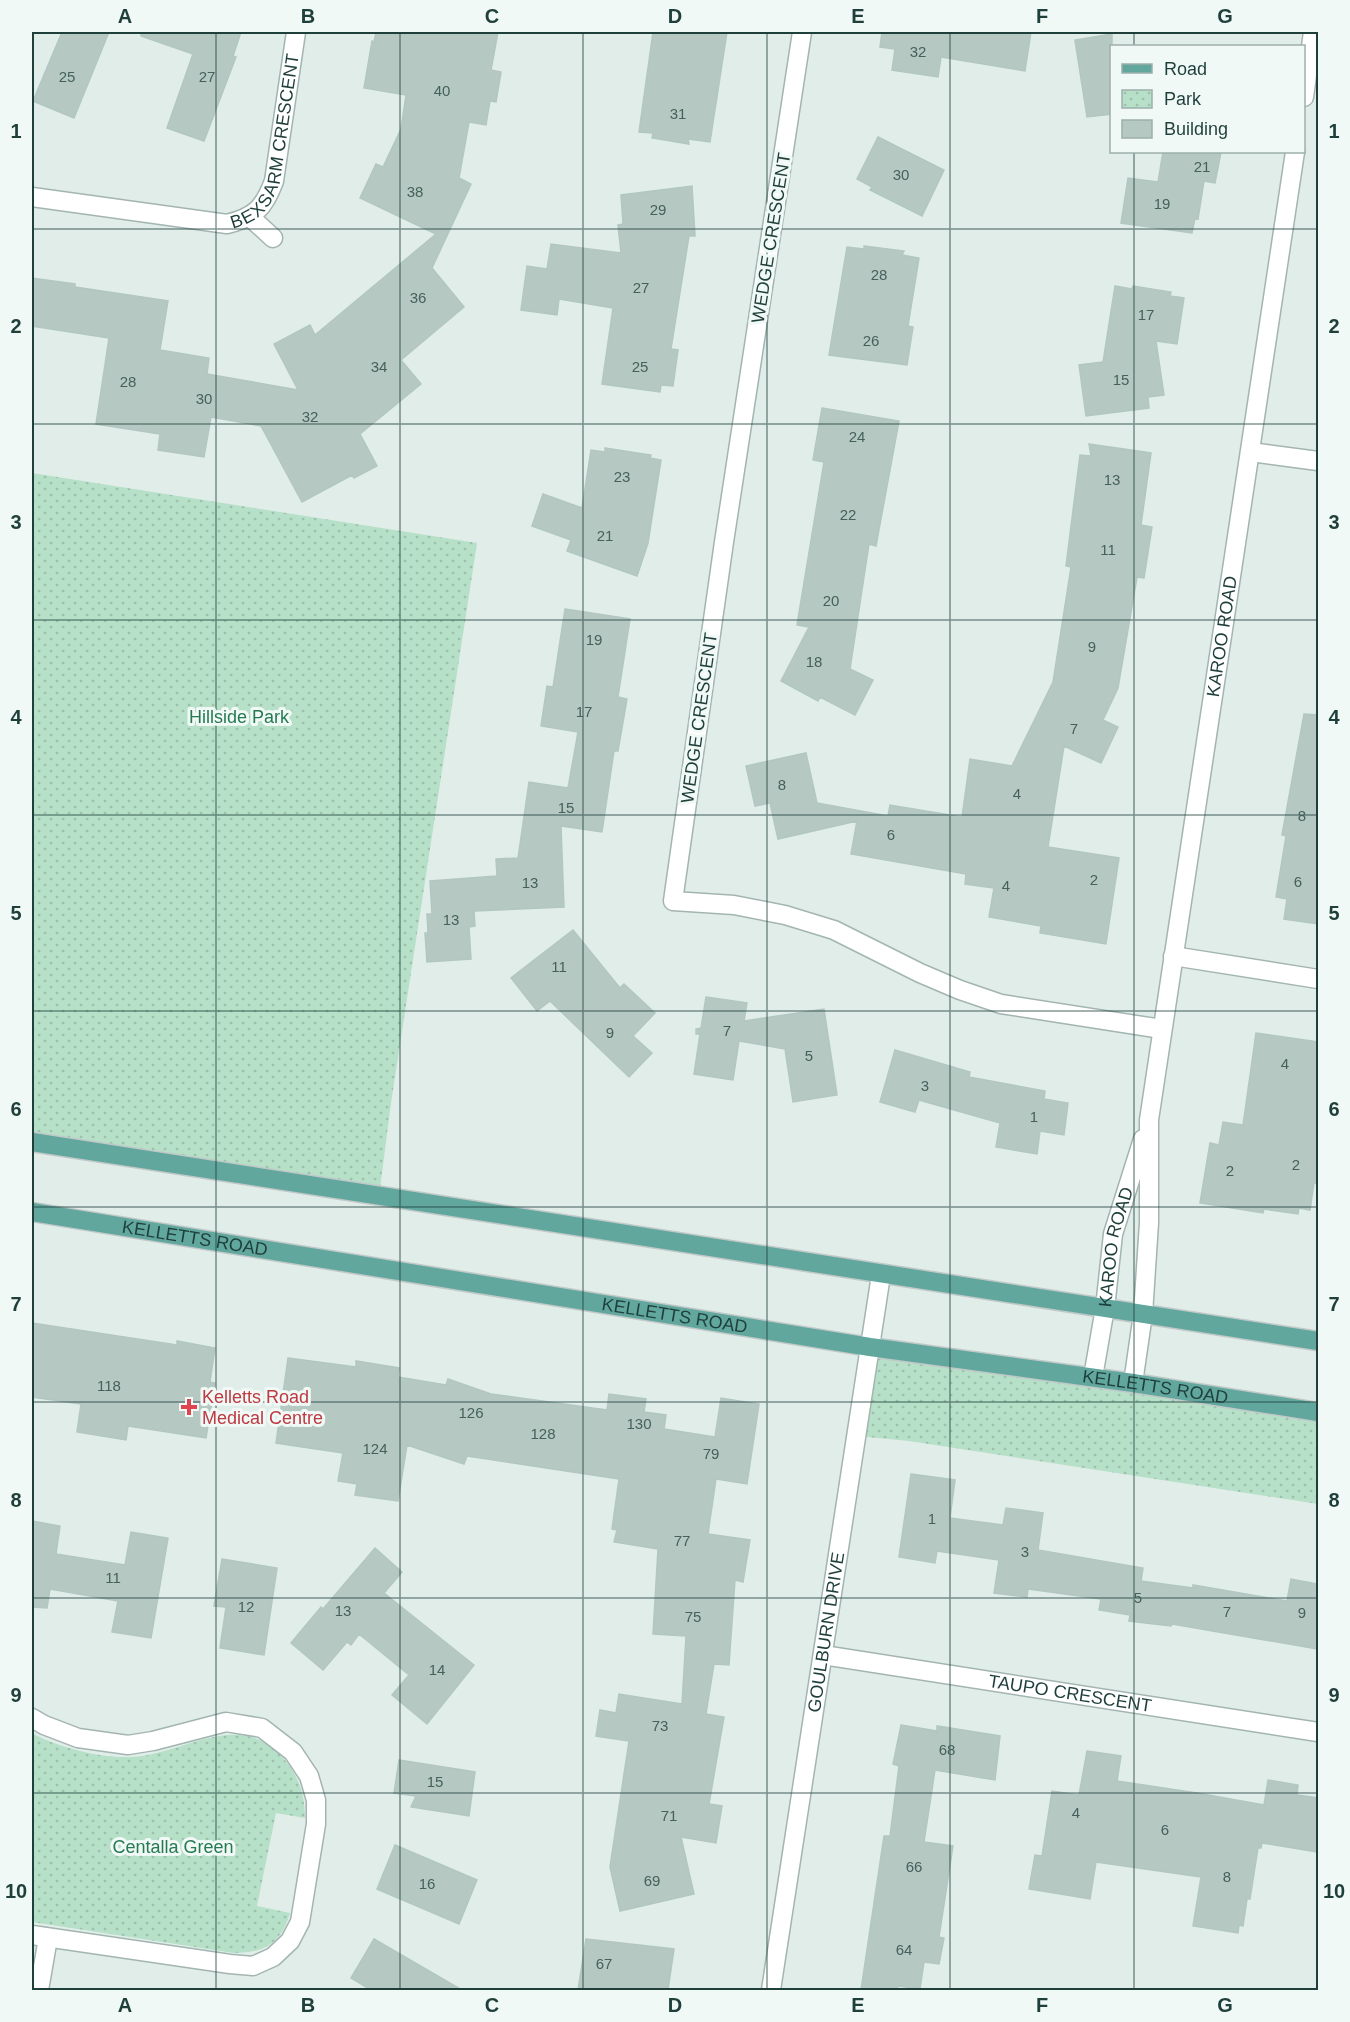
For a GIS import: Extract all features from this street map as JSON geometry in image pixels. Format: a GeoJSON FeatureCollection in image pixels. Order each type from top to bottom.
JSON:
{"type":"FeatureCollection","features":[{"type":"Feature","properties":{"kind":"main road"},"geometry":{"type":"LineString","coordinates":[[32,1142],[1318,1341]]}},
{"type":"Feature","properties":{"kind":"main road","name":"KELLETTS ROAD"},"geometry":{"type":"LineString","coordinates":[[32,1212],[870,1347],[1134,1383],[1318,1412]]}},
{"type":"Feature","properties":{"kind":"street","name":"BEXSARM CRESCENT"},"geometry":{"type":"LineString","coordinates":[[32,197],[227,224],[257,212],[267,199],[274,181],[296,32]]}},
{"type":"Feature","properties":{"kind":"street","name":"WEDGE CRESCENT"},"geometry":{"type":"LineString","coordinates":[[802,32],[724,542],[674,902],[734,906],[785,915],[834,930],[920,973],[1001,1004],[1162,1029]]}},
{"type":"Feature","properties":{"kind":"street"},"geometry":{"type":"LineString","coordinates":[[1305,90],[1313,32]]}},
{"type":"Feature","properties":{"kind":"street","name":"KAROO ROAD"},"geometry":{"type":"LineString","coordinates":[[1134,1383],[1143,1314],[1149,1223],[1149,1120],[1295,153]]}},
{"type":"Feature","properties":{"kind":"street"},"geometry":{"type":"LineString","coordinates":[[249,216],[273,238]]}},
{"type":"Feature","properties":{"kind":"street"},"geometry":{"type":"LineString","coordinates":[[1251,452],[1318,461]]}},
{"type":"Feature","properties":{"kind":"street"},"geometry":{"type":"LineString","coordinates":[[1173,956],[1318,979]]}},
{"type":"Feature","properties":{"kind":"street","name":"KAROO ROAD"},"geometry":{"type":"LineString","coordinates":[[1092,1377],[1105,1308],[1113,1234],[1149,1120]]}},
{"type":"Feature","properties":{"kind":"street","name":"GOULBURN DRIVE"},"geometry":{"type":"LineString","coordinates":[[771,1990],[881,1275]]}},
{"type":"Feature","properties":{"kind":"street","name":"TAUPO CRESCENT"},"geometry":{"type":"LineString","coordinates":[[823,1654],[1318,1732]]}},
{"type":"Feature","properties":{"kind":"street"},"geometry":{"type":"LineString","coordinates":[[32,1718],[78,1738],[128,1745],[153,1741],[226,1722],[262,1728],[293,1752],[309,1776],[316,1800],[316,1824],[300,1922],[290,1941],[273,1957],[253,1966],[40,1937],[39,1990]]}},
{"type":"Feature","properties":{"kind":"green space","name":"Hillside Park"},"geometry":{"type":"Polygon","coordinates":[[[32,473],[477,543],[391,1103],[379,1196],[32,1142],[32,473]]]}},
{"type":"Feature","properties":{"kind":"green space"},"geometry":{"type":"Polygon","coordinates":[[[870,1347],[1318,1412],[1318,1504],[909,1441],[857,1436],[870,1347]]]}},
{"type":"Feature","properties":{"kind":"green space","name":"Centalla Green"},"geometry":{"type":"Polygon","coordinates":[[[32,1733],[53,1743],[79,1751],[117,1757],[149,1755],[229,1735],[248,1736],[266,1744],[284,1759],[294,1772],[305,1810],[305,1818],[276,1813],[257,1906],[290,1913],[282,1932],[263,1948],[245,1953],[234,1953],[32,1922],[32,1733]]]}},
{"type":"Feature","properties":{"kind":"building"},"geometry":{"type":"Polygon","coordinates":[[[62,32],[109,32],[74,118],[33,101],[62,32]]]}},
{"type":"Feature","properties":{"kind":"building"},"geometry":{"type":"Polygon","coordinates":[[[141,32],[241,32],[233,56],[236,57],[204,141],[167,128],[193,54],[141,36],[141,32]]]}},
{"type":"Feature","properties":{"kind":"building"},"geometry":{"type":"Polygon","coordinates":[[[376,32],[498,32],[491,70],[501,72],[496,102],[490,101],[486,125],[469,122],[459,178],[471,184],[432,268],[464,307],[401,360],[421,384],[360,434],[377,466],[354,478],[352,475],[302,502],[261,426],[211,417],[204,457],[158,450],[160,434],[96,424],[109,338],[32,326],[32,278],[168,301],[160,350],[209,358],[207,374],[298,390],[274,344],[310,325],[315,335],[436,234],[360,198],[376,164],[383,167],[401,129],[406,95],[364,88],[372,41],[374,42],[376,32]]]}},
{"type":"Feature","properties":{"kind":"building"},"geometry":{"type":"Polygon","coordinates":[[[653,32],[727,32],[710,142],[688,139],[689,144],[652,138],[653,133],[639,132],[653,32]]]}},
{"type":"Feature","properties":{"kind":"building"},"geometry":{"type":"Polygon","coordinates":[[[882,32],[1031,32],[1025,71],[941,57],[938,77],[892,70],[895,49],[880,47],[882,32]]]}},
{"type":"Feature","properties":{"kind":"building"},"geometry":{"type":"Polygon","coordinates":[[[1112,34],[1110,114],[1087,117],[1075,40],[1112,34]]]}},
{"type":"Feature","properties":{"kind":"building"},"geometry":{"type":"Polygon","coordinates":[[[878,137],[944,170],[922,216],[870,190],[872,187],[857,179],[878,137]]]}},
{"type":"Feature","properties":{"kind":"building"},"geometry":{"type":"Polygon","coordinates":[[[1163,153],[1221,153],[1215,183],[1204,181],[1198,219],[1195,218],[1192,233],[1121,223],[1128,178],[1158,182],[1163,153]]]}},
{"type":"Feature","properties":{"kind":"building"},"geometry":{"type":"Polygon","coordinates":[[[692,186],[695,236],[689,236],[671,349],[678,350],[673,386],[661,385],[660,392],[602,384],[613,308],[559,299],[557,315],[521,310],[527,266],[547,269],[551,244],[621,253],[618,225],[623,224],[621,195],[692,186]]]}},
{"type":"Feature","properties":{"kind":"building"},"geometry":{"type":"Polygon","coordinates":[[[864,246],[904,251],[902,255],[919,258],[908,326],[913,327],[907,365],[829,355],[847,247],[864,249],[864,246]]]}},
{"type":"Feature","properties":{"kind":"building"},"geometry":{"type":"Polygon","coordinates":[[[1115,286],[1132,289],[1133,286],[1171,292],[1170,296],[1184,298],[1177,344],[1156,341],[1164,395],[1148,397],[1149,408],[1086,416],[1079,365],[1103,362],[1115,286]]]}},
{"type":"Feature","properties":{"kind":"building"},"geometry":{"type":"Polygon","coordinates":[[[822,408],[899,421],[876,546],[869,544],[850,669],[873,680],[855,715],[820,697],[818,701],[781,681],[809,627],[797,625],[824,462],[813,460],[822,408]]]}},
{"type":"Feature","properties":{"kind":"building"},"geometry":{"type":"Polygon","coordinates":[[[1089,444],[1151,453],[1141,525],[1152,527],[1144,578],[1137,577],[1118,688],[1103,720],[1118,727],[1101,763],[1064,746],[1048,847],[1119,858],[1106,944],[1040,933],[1041,926],[989,917],[994,888],[965,884],[966,874],[851,854],[857,821],[778,839],[770,803],[755,806],[746,766],[806,753],[817,803],[888,816],[890,805],[962,817],[970,759],[1012,766],[1053,682],[1071,567],[1066,566],[1080,455],[1091,456],[1089,444]]]}},
{"type":"Feature","properties":{"kind":"building"},"geometry":{"type":"Polygon","coordinates":[[[605,448],[651,455],[650,458],[661,460],[648,543],[637,576],[567,551],[571,540],[532,526],[543,494],[582,508],[591,450],[605,452],[605,448]]]}},
{"type":"Feature","properties":{"kind":"building"},"geometry":{"type":"Polygon","coordinates":[[[565,609],[630,619],[618,697],[627,699],[618,751],[614,751],[602,832],[561,826],[564,907],[474,911],[475,926],[469,927],[471,959],[427,962],[425,933],[428,933],[427,914],[432,914],[430,881],[497,876],[496,859],[518,858],[529,782],[568,788],[578,732],[541,726],[547,686],[553,687],[565,609]]]}},
{"type":"Feature","properties":{"kind":"building"},"geometry":{"type":"Polygon","coordinates":[[[1304,714],[1318,715],[1318,924],[1284,919],[1287,899],[1276,897],[1286,836],[1282,835],[1304,714]]]}},
{"type":"Feature","properties":{"kind":"building"},"geometry":{"type":"Polygon","coordinates":[[[573,930],[620,988],[624,984],[655,1013],[633,1036],[652,1053],[629,1077],[550,1001],[537,1011],[511,978],[573,930]]]}},
{"type":"Feature","properties":{"kind":"building"},"geometry":{"type":"Polygon","coordinates":[[[706,997],[747,1003],[744,1021],[824,1009],[837,1095],[793,1102],[785,1049],[739,1041],[733,1080],[694,1074],[700,1034],[696,1034],[696,1029],[701,1028],[706,997]]]}},
{"type":"Feature","properties":{"kind":"building"},"geometry":{"type":"Polygon","coordinates":[[[1256,1033],[1318,1042],[1318,1183],[1314,1183],[1310,1210],[1299,1208],[1298,1214],[1264,1209],[1263,1213],[1200,1203],[1210,1143],[1219,1145],[1223,1122],[1243,1125],[1256,1033]]]}},
{"type":"Feature","properties":{"kind":"building"},"geometry":{"type":"Polygon","coordinates":[[[895,1050],[970,1072],[969,1077],[1045,1091],[1044,1099],[1068,1103],[1064,1135],[1040,1131],[1037,1154],[996,1147],[1000,1123],[919,1100],[915,1112],[880,1102],[895,1050]]]}},
{"type":"Feature","properties":{"kind":"building"},"geometry":{"type":"Polygon","coordinates":[[[32,1323],[177,1345],[177,1341],[215,1348],[210,1382],[215,1383],[206,1438],[128,1426],[126,1440],[77,1432],[81,1404],[32,1397],[32,1323]]]}},
{"type":"Feature","properties":{"kind":"building"},"geometry":{"type":"Polygon","coordinates":[[[288,1358],[356,1367],[356,1361],[399,1368],[398,1377],[446,1385],[448,1379],[491,1394],[607,1410],[609,1394],[646,1399],[644,1412],[666,1415],[664,1429],[715,1437],[721,1398],[759,1404],[747,1484],[716,1479],[708,1534],[750,1540],[743,1582],[735,1580],[729,1665],[714,1664],[706,1714],[724,1717],[709,1804],[722,1806],[716,1843],[681,1837],[694,1894],[620,1911],[610,1867],[629,1741],[596,1736],[600,1710],[616,1713],[619,1694],[682,1704],[686,1636],[653,1634],[658,1549],[614,1542],[617,1530],[612,1529],[619,1479],[467,1456],[464,1464],[407,1445],[398,1501],[355,1495],[357,1484],[338,1481],[343,1453],[276,1443],[288,1358]]]}},
{"type":"Feature","properties":{"kind":"building"},"geometry":{"type":"Polygon","coordinates":[[[911,1474],[955,1480],[950,1518],[1003,1525],[1006,1508],[1043,1513],[1038,1550],[1143,1568],[1141,1581],[1193,1588],[1193,1585],[1287,1601],[1291,1579],[1318,1584],[1318,1649],[1172,1624],[1171,1626],[1129,1621],[1130,1615],[1099,1610],[1101,1599],[1028,1589],[1027,1597],[994,1593],[999,1560],[937,1551],[935,1563],[899,1557],[911,1474]]]}},
{"type":"Feature","properties":{"kind":"building"},"geometry":{"type":"Polygon","coordinates":[[[32,1521],[60,1526],[56,1554],[125,1565],[131,1532],[168,1538],[151,1638],[112,1632],[118,1601],[50,1589],[47,1608],[32,1607],[32,1521]]]}},
{"type":"Feature","properties":{"kind":"building"},"geometry":{"type":"Polygon","coordinates":[[[375,1548],[402,1572],[384,1593],[474,1665],[427,1724],[392,1695],[409,1675],[359,1634],[351,1645],[347,1642],[323,1670],[291,1643],[375,1548]]]}},
{"type":"Feature","properties":{"kind":"building"},"geometry":{"type":"Polygon","coordinates":[[[222,1559],[277,1568],[264,1655],[220,1648],[226,1607],[214,1606],[222,1559]]]}},
{"type":"Feature","properties":{"kind":"building"},"geometry":{"type":"Polygon","coordinates":[[[901,1725],[937,1731],[937,1726],[1000,1736],[995,1780],[935,1770],[924,1842],[953,1846],[939,1937],[944,1938],[939,1964],[924,1962],[920,1989],[898,1986],[898,1990],[861,1990],[884,1836],[890,1836],[899,1766],[893,1764],[901,1725]]]}},
{"type":"Feature","properties":{"kind":"building"},"geometry":{"type":"Polygon","coordinates":[[[1087,1751],[1121,1756],[1117,1781],[1264,1805],[1268,1780],[1298,1785],[1297,1795],[1318,1798],[1318,1852],[1262,1843],[1261,1848],[1258,1848],[1243,1926],[1239,1925],[1238,1933],[1193,1926],[1201,1877],[1096,1862],[1090,1899],[1029,1889],[1035,1855],[1042,1856],[1052,1791],[1079,1795],[1087,1751]]]}},
{"type":"Feature","properties":{"kind":"building"},"geometry":{"type":"Polygon","coordinates":[[[399,1760],[475,1772],[469,1816],[411,1807],[416,1796],[394,1793],[399,1760]]]}},
{"type":"Feature","properties":{"kind":"building"},"geometry":{"type":"Polygon","coordinates":[[[395,1845],[477,1880],[459,1924],[377,1889],[395,1845]]]}},
{"type":"Feature","properties":{"kind":"building"},"geometry":{"type":"Polygon","coordinates":[[[374,1939],[462,1990],[371,1990],[351,1978],[374,1939]]]}},
{"type":"Feature","properties":{"kind":"building"},"geometry":{"type":"Polygon","coordinates":[[[586,1939],[674,1949],[668,1990],[578,1990],[586,1939]]]}},
{"type":"Feature","properties":{"kind":"place","name":"Kelletts Road Medical Centre"},"geometry":{"type":"Point","coordinates":[189,1407]}}]}
